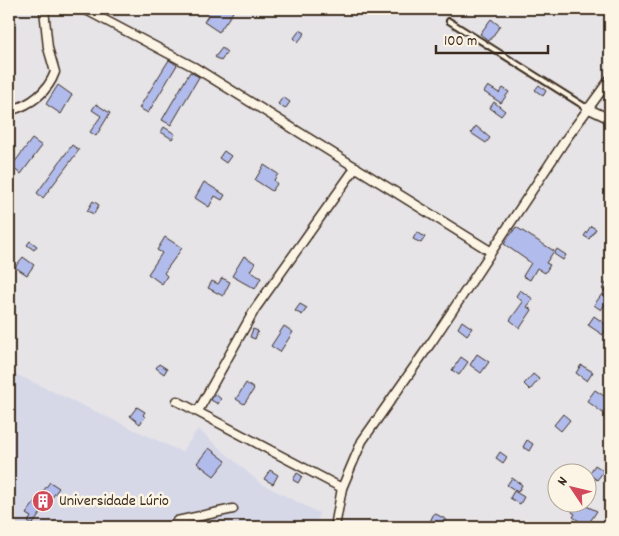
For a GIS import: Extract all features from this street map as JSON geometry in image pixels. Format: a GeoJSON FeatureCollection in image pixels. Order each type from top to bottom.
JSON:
{"type":"FeatureCollection","features":[{"type":"Feature","properties":{"kind":"street"},"geometry":{"type":"LineString","coordinates":[[84,9],[194,67],[490,251]]}},
{"type":"Feature","properties":{"kind":"street"},"geometry":{"type":"LineString","coordinates":[[9,111],[32,103],[52,80],[55,72],[48,48],[43,11]]}},
{"type":"Feature","properties":{"kind":"street"},"geometry":{"type":"LineString","coordinates":[[335,527],[342,488],[362,440],[433,340],[490,251],[587,108],[610,79]]}},
{"type":"Feature","properties":{"kind":"street"},"geometry":{"type":"LineString","coordinates":[[587,108],[610,119]]}},
{"type":"Feature","properties":{"kind":"street"},"geometry":{"type":"LineString","coordinates":[[198,412],[255,309],[356,168]]}},
{"type":"Feature","properties":{"kind":"street"},"geometry":{"type":"LineString","coordinates":[[176,401],[342,488]]}},
{"type":"Feature","properties":{"kind":"street"},"geometry":{"type":"LineString","coordinates":[[172,527],[177,520],[232,509]]}},
{"type":"Feature","properties":{"kind":"lane"},"geometry":{"type":"LineString","coordinates":[[449,21],[587,108]]}},
{"type":"Feature","properties":{"kind":"shaded area","name":"Universidade Lúrio"},"geometry":{"type":"Polygon","coordinates":[[[9,371],[182,452],[198,429],[260,483],[319,513],[316,527],[9,527],[9,371]]]}},
{"type":"Feature","properties":{"kind":"building"},"geometry":{"type":"Polygon","coordinates":[[[201,9],[228,9],[233,12],[219,32],[204,22],[209,14],[201,9]]]}},
{"type":"Feature","properties":{"kind":"building"},"geometry":{"type":"Polygon","coordinates":[[[491,19],[500,26],[489,41],[480,34],[491,19]]]}},
{"type":"Feature","properties":{"kind":"building"},"geometry":{"type":"Polygon","coordinates":[[[300,30],[305,33],[298,42],[294,38],[300,30]]]}},
{"type":"Feature","properties":{"kind":"building"},"geometry":{"type":"Polygon","coordinates":[[[222,48],[227,52],[221,61],[215,57],[222,48]]]}},
{"type":"Feature","properties":{"kind":"building"},"geometry":{"type":"Polygon","coordinates":[[[169,60],[177,65],[148,113],[139,108],[169,60]]]}},
{"type":"Feature","properties":{"kind":"building"},"geometry":{"type":"Polygon","coordinates":[[[190,72],[199,77],[171,125],[162,120],[190,72]]]}},
{"type":"Feature","properties":{"kind":"building"},"geometry":{"type":"Polygon","coordinates":[[[58,85],[72,95],[61,114],[46,104],[58,85]]]}},
{"type":"Feature","properties":{"kind":"building"},"geometry":{"type":"Polygon","coordinates":[[[539,85],[546,91],[543,96],[535,90],[539,85]]]}},
{"type":"Feature","properties":{"kind":"building"},"geometry":{"type":"Polygon","coordinates":[[[488,86],[499,93],[503,88],[509,92],[501,103],[484,92],[488,86]]]}},
{"type":"Feature","properties":{"kind":"building"},"geometry":{"type":"Polygon","coordinates":[[[283,97],[290,102],[285,109],[278,104],[283,97]]]}},
{"type":"Feature","properties":{"kind":"building"},"geometry":{"type":"Polygon","coordinates":[[[494,102],[505,111],[501,116],[490,108],[494,102]]]}},
{"type":"Feature","properties":{"kind":"building"},"geometry":{"type":"Polygon","coordinates":[[[96,104],[110,113],[96,136],[90,132],[101,116],[92,110],[96,104]]]}},
{"type":"Feature","properties":{"kind":"building"},"geometry":{"type":"Polygon","coordinates":[[[476,126],[490,138],[486,143],[471,133],[476,126]]]}},
{"type":"Feature","properties":{"kind":"building"},"geometry":{"type":"Polygon","coordinates":[[[164,127],[175,134],[172,139],[161,132],[164,127]]]}},
{"type":"Feature","properties":{"kind":"building"},"geometry":{"type":"Polygon","coordinates":[[[32,139],[42,146],[21,174],[11,167],[32,139]]]}},
{"type":"Feature","properties":{"kind":"building"},"geometry":{"type":"Polygon","coordinates":[[[72,145],[79,150],[43,198],[37,193],[72,145]]]}},
{"type":"Feature","properties":{"kind":"building"},"geometry":{"type":"Polygon","coordinates":[[[224,151],[231,156],[226,163],[219,158],[224,151]]]}},
{"type":"Feature","properties":{"kind":"building"},"geometry":{"type":"Polygon","coordinates":[[[264,165],[278,174],[274,180],[277,184],[272,191],[255,180],[264,165]]]}},
{"type":"Feature","properties":{"kind":"building"},"geometry":{"type":"Polygon","coordinates":[[[204,182],[225,195],[222,200],[215,196],[209,207],[195,198],[204,182]]]}},
{"type":"Feature","properties":{"kind":"building"},"geometry":{"type":"Polygon","coordinates":[[[93,201],[99,205],[94,214],[87,211],[93,201]]]}},
{"type":"Feature","properties":{"kind":"building"},"geometry":{"type":"Polygon","coordinates":[[[610,224],[610,239],[603,235],[610,224]]]}},
{"type":"Feature","properties":{"kind":"building"},"geometry":{"type":"Polygon","coordinates":[[[591,226],[596,229],[589,239],[584,236],[591,226]]]}},
{"type":"Feature","properties":{"kind":"building"},"geometry":{"type":"Polygon","coordinates":[[[516,227],[554,251],[546,263],[550,265],[545,273],[537,268],[530,280],[523,276],[531,263],[504,244],[516,227]]]}},
{"type":"Feature","properties":{"kind":"building"},"geometry":{"type":"Polygon","coordinates":[[[417,232],[425,237],[421,243],[413,239],[417,232]]]}},
{"type":"Feature","properties":{"kind":"building"},"geometry":{"type":"Polygon","coordinates":[[[165,237],[182,248],[164,273],[167,276],[162,284],[148,274],[162,253],[157,250],[165,237]]]}},
{"type":"Feature","properties":{"kind":"building"},"geometry":{"type":"Polygon","coordinates":[[[30,241],[37,246],[34,250],[27,245],[30,241]]]}},
{"type":"Feature","properties":{"kind":"building"},"geometry":{"type":"Polygon","coordinates":[[[557,249],[566,255],[563,260],[554,254],[557,249]]]}},
{"type":"Feature","properties":{"kind":"building"},"geometry":{"type":"Polygon","coordinates":[[[244,256],[255,263],[250,271],[261,278],[255,289],[232,276],[244,256]]]}},
{"type":"Feature","properties":{"kind":"building"},"geometry":{"type":"Polygon","coordinates":[[[23,257],[34,265],[27,275],[15,267],[23,257]]]}},
{"type":"Feature","properties":{"kind":"building"},"geometry":{"type":"Polygon","coordinates":[[[222,278],[230,282],[223,296],[208,288],[212,281],[218,284],[222,278]]]}},
{"type":"Feature","properties":{"kind":"building"},"geometry":{"type":"Polygon","coordinates":[[[606,283],[610,287],[610,295],[602,289],[606,283]]]}},
{"type":"Feature","properties":{"kind":"building"},"geometry":{"type":"Polygon","coordinates":[[[520,290],[533,299],[527,307],[532,310],[520,328],[510,320],[523,302],[516,296],[520,290]]]}},
{"type":"Feature","properties":{"kind":"building"},"geometry":{"type":"Polygon","coordinates":[[[602,294],[609,299],[601,310],[594,305],[602,294]]]}},
{"type":"Feature","properties":{"kind":"building"},"geometry":{"type":"Polygon","coordinates":[[[300,304],[307,308],[302,315],[295,311],[300,304]]]}},
{"type":"Feature","properties":{"kind":"building"},"geometry":{"type":"Polygon","coordinates":[[[594,316],[608,326],[603,335],[588,325],[594,316]]]}},
{"type":"Feature","properties":{"kind":"building"},"geometry":{"type":"Polygon","coordinates":[[[462,321],[472,328],[467,335],[458,328],[462,321]]]}},
{"type":"Feature","properties":{"kind":"building"},"geometry":{"type":"Polygon","coordinates":[[[284,326],[293,332],[280,352],[271,346],[284,326]]]}},
{"type":"Feature","properties":{"kind":"building"},"geometry":{"type":"Polygon","coordinates":[[[253,329],[258,331],[255,339],[250,337],[253,329]]]}},
{"type":"Feature","properties":{"kind":"building"},"geometry":{"type":"Polygon","coordinates":[[[477,354],[489,362],[481,373],[470,365],[477,354]]]}},
{"type":"Feature","properties":{"kind":"building"},"geometry":{"type":"Polygon","coordinates":[[[461,357],[468,362],[459,375],[452,370],[461,357]]]}},
{"type":"Feature","properties":{"kind":"building"},"geometry":{"type":"Polygon","coordinates":[[[159,364],[167,369],[164,374],[156,368],[159,364]]]}},
{"type":"Feature","properties":{"kind":"building"},"geometry":{"type":"Polygon","coordinates":[[[581,365],[593,372],[587,381],[576,373],[581,365]]]}},
{"type":"Feature","properties":{"kind":"building"},"geometry":{"type":"Polygon","coordinates":[[[533,374],[539,379],[530,390],[524,384],[533,374]]]}},
{"type":"Feature","properties":{"kind":"building"},"geometry":{"type":"Polygon","coordinates":[[[246,383],[254,389],[244,404],[236,399],[246,383]]]}},
{"type":"Feature","properties":{"kind":"building"},"geometry":{"type":"Polygon","coordinates":[[[595,390],[610,400],[603,413],[587,401],[595,390]]]}},
{"type":"Feature","properties":{"kind":"building"},"geometry":{"type":"Polygon","coordinates":[[[215,394],[221,399],[218,404],[211,400],[215,394]]]}},
{"type":"Feature","properties":{"kind":"building"},"geometry":{"type":"Polygon","coordinates":[[[137,407],[145,412],[143,415],[145,417],[140,424],[130,416],[137,407]]]}},
{"type":"Feature","properties":{"kind":"building"},"geometry":{"type":"Polygon","coordinates":[[[563,414],[570,420],[561,431],[554,425],[563,414]]]}},
{"type":"Feature","properties":{"kind":"building"},"geometry":{"type":"Polygon","coordinates":[[[527,440],[533,444],[529,451],[523,447],[527,440]]]}},
{"type":"Feature","properties":{"kind":"building"},"geometry":{"type":"Polygon","coordinates":[[[209,448],[226,461],[214,476],[197,463],[209,448]]]}},
{"type":"Feature","properties":{"kind":"building"},"geometry":{"type":"Polygon","coordinates":[[[500,452],[507,457],[503,463],[496,458],[500,452]]]}},
{"type":"Feature","properties":{"kind":"building"},"geometry":{"type":"Polygon","coordinates":[[[596,466],[604,471],[596,479],[596,466]]]}},
{"type":"Feature","properties":{"kind":"building"},"geometry":{"type":"Polygon","coordinates":[[[270,470],[278,475],[273,484],[264,479],[270,470]]]}},
{"type":"Feature","properties":{"kind":"building"},"geometry":{"type":"Polygon","coordinates":[[[297,473],[302,476],[298,483],[293,480],[297,473]]]}},
{"type":"Feature","properties":{"kind":"building"},"geometry":{"type":"Polygon","coordinates":[[[512,478],[522,485],[518,492],[507,485],[512,478]]]}},
{"type":"Feature","properties":{"kind":"building","name":"Universidade Lúrio"},"geometry":{"type":"Polygon","coordinates":[[[50,482],[59,488],[32,525],[28,522],[31,517],[26,514],[50,482]]]}},
{"type":"Feature","properties":{"kind":"building"},"geometry":{"type":"Polygon","coordinates":[[[514,491],[524,497],[520,504],[510,498],[514,491]]]}},
{"type":"Feature","properties":{"kind":"building"},"geometry":{"type":"Polygon","coordinates":[[[434,513],[447,520],[443,527],[429,524],[434,513]]]}},
{"type":"Feature","properties":{"kind":"building"},"geometry":{"type":"Polygon","coordinates":[[[575,514],[595,514],[587,526],[573,517],[575,514]]]}},
{"type":"Feature","properties":{"kind":"place","name":"Universidade Lúrio"},"geometry":{"type":"Point","coordinates":[43,501]}}]}
